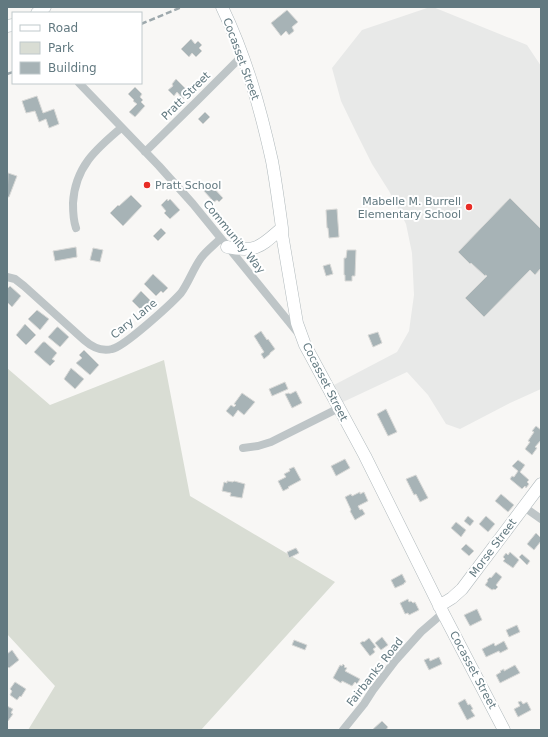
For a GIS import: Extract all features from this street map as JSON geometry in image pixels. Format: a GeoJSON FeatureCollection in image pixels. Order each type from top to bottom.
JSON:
{"type":"FeatureCollection","features":[{"type":"Feature","properties":{"kind":"main road","name":"Cocasset Street"},"geometry":{"type":"LineString","coordinates":[[222,7],[254,90],[267,142],[272,163],[297,323],[302,338],[504,730]]}},
{"type":"Feature","properties":{"kind":"main road"},"geometry":{"type":"LineString","coordinates":[[224,243],[243,250],[252,249],[265,243],[282,228]]}},
{"type":"Feature","properties":{"kind":"main road","name":"Morse Street"},"geometry":{"type":"LineString","coordinates":[[441,610],[462,589],[541,484]]}},
{"type":"Feature","properties":{"kind":"street","name":"Pratt Street"},"geometry":{"type":"LineString","coordinates":[[145,152],[242,56]]}},
{"type":"Feature","properties":{"kind":"street","name":"Community Way"},"geometry":{"type":"LineString","coordinates":[[80,84],[193,204],[302,338]]}},
{"type":"Feature","properties":{"kind":"street"},"geometry":{"type":"LineString","coordinates":[[76,228],[73,216],[74,200],[75,188],[80,172],[87,161],[99,148],[122,128]]}},
{"type":"Feature","properties":{"kind":"street","name":"Cary Lane"},"geometry":{"type":"LineString","coordinates":[[7,277],[14,279],[24,286],[90,344],[99,349],[109,350],[123,344],[174,300],[185,287],[204,254],[224,243]]}},
{"type":"Feature","properties":{"kind":"street"},"geometry":{"type":"LineString","coordinates":[[243,448],[271,442],[339,408]]}},
{"type":"Feature","properties":{"kind":"street"},"geometry":{"type":"LineString","coordinates":[[524,507],[541,519]]}},
{"type":"Feature","properties":{"kind":"street","name":"Fairbanks Road"},"geometry":{"type":"LineString","coordinates":[[343,730],[395,661],[441,610]]}},
{"type":"Feature","properties":{"kind":"shaded area","name":"Mabelle M. Burrell Elementary School"},"geometry":{"type":"Polygon","coordinates":[[[430,7],[527,45],[541,66],[541,389],[460,429],[446,424],[428,395],[407,372],[343,402],[334,385],[397,352],[409,331],[414,295],[412,253],[406,224],[389,191],[372,164],[341,101],[332,68],[362,30],[430,7]]]}},
{"type":"Feature","properties":{"kind":"green space"},"geometry":{"type":"Polygon","coordinates":[[[164,360],[190,496],[335,582],[201,730],[28,730],[55,686],[7,634],[7,368],[50,405],[164,360]]]}},
{"type":"Feature","properties":{"kind":"building"},"geometry":{"type":"Polygon","coordinates":[[[287,10],[298,22],[292,27],[294,31],[289,35],[286,31],[281,36],[271,23],[287,10]]]}},
{"type":"Feature","properties":{"kind":"building"},"geometry":{"type":"Polygon","coordinates":[[[191,39],[195,44],[198,41],[202,45],[199,48],[202,51],[196,57],[192,53],[189,57],[181,49],[191,39]]]}},
{"type":"Feature","properties":{"kind":"building"},"geometry":{"type":"Polygon","coordinates":[[[176,79],[189,92],[183,99],[177,92],[174,96],[168,90],[173,86],[172,84],[176,79]]]}},
{"type":"Feature","properties":{"kind":"building"},"geometry":{"type":"Polygon","coordinates":[[[135,87],[142,94],[140,97],[143,100],[141,102],[145,106],[135,117],[129,112],[137,104],[128,94],[135,87]]]}},
{"type":"Feature","properties":{"kind":"building"},"geometry":{"type":"Polygon","coordinates":[[[37,96],[43,113],[54,109],[59,124],[49,128],[46,119],[39,122],[35,111],[26,113],[22,101],[37,96]]]}},
{"type":"Feature","properties":{"kind":"building"},"geometry":{"type":"Polygon","coordinates":[[[205,112],[210,117],[203,124],[198,119],[205,112]]]}},
{"type":"Feature","properties":{"kind":"building"},"geometry":{"type":"Polygon","coordinates":[[[8,173],[17,176],[9,197],[7,197],[8,173]]]}},
{"type":"Feature","properties":{"kind":"building"},"geometry":{"type":"Polygon","coordinates":[[[210,184],[223,198],[219,202],[217,200],[214,202],[203,190],[210,184]]]}},
{"type":"Feature","properties":{"kind":"building"},"geometry":{"type":"Polygon","coordinates":[[[131,195],[142,206],[123,226],[110,213],[131,195]]]}},
{"type":"Feature","properties":{"kind":"building"},"geometry":{"type":"Polygon","coordinates":[[[510,198],[541,229],[541,268],[535,275],[530,270],[484,317],[465,298],[487,276],[485,276],[471,263],[470,264],[458,252],[510,198]]]}},
{"type":"Feature","properties":{"kind":"building"},"geometry":{"type":"Polygon","coordinates":[[[167,199],[168,201],[170,199],[180,210],[170,219],[164,213],[166,211],[161,205],[167,199]]]}},
{"type":"Feature","properties":{"kind":"building"},"geometry":{"type":"Polygon","coordinates":[[[337,209],[339,237],[329,238],[326,210],[337,209]]]}},
{"type":"Feature","properties":{"kind":"building"},"geometry":{"type":"Polygon","coordinates":[[[161,228],[166,233],[158,241],[153,236],[161,228]]]}},
{"type":"Feature","properties":{"kind":"building"},"geometry":{"type":"Polygon","coordinates":[[[76,247],[77,257],[55,261],[53,251],[76,247]]]}},
{"type":"Feature","properties":{"kind":"building"},"geometry":{"type":"Polygon","coordinates":[[[93,248],[103,250],[100,262],[90,260],[93,248]]]}},
{"type":"Feature","properties":{"kind":"building"},"geometry":{"type":"Polygon","coordinates":[[[347,250],[356,250],[355,276],[352,276],[352,281],[345,281],[344,275],[344,258],[346,258],[347,250]]]}},
{"type":"Feature","properties":{"kind":"building"},"geometry":{"type":"Polygon","coordinates":[[[330,264],[333,274],[326,276],[323,266],[330,264]]]}},
{"type":"Feature","properties":{"kind":"building"},"geometry":{"type":"Polygon","coordinates":[[[153,274],[168,288],[163,293],[161,291],[156,296],[144,284],[153,274]]]}},
{"type":"Feature","properties":{"kind":"building"},"geometry":{"type":"Polygon","coordinates":[[[10,286],[21,296],[12,307],[7,302],[7,289],[10,286]]]}},
{"type":"Feature","properties":{"kind":"building"},"geometry":{"type":"Polygon","coordinates":[[[141,291],[152,302],[143,312],[132,301],[141,291]]]}},
{"type":"Feature","properties":{"kind":"building"},"geometry":{"type":"Polygon","coordinates":[[[37,310],[49,319],[40,330],[28,319],[37,310]]]}},
{"type":"Feature","properties":{"kind":"building"},"geometry":{"type":"Polygon","coordinates":[[[25,324],[36,335],[26,345],[16,335],[25,324]]]}},
{"type":"Feature","properties":{"kind":"building"},"geometry":{"type":"Polygon","coordinates":[[[57,327],[69,337],[60,347],[48,337],[57,327]]]}},
{"type":"Feature","properties":{"kind":"building"},"geometry":{"type":"Polygon","coordinates":[[[261,331],[275,349],[264,359],[261,354],[264,352],[254,336],[261,331]]]}},
{"type":"Feature","properties":{"kind":"building"},"geometry":{"type":"Polygon","coordinates":[[[378,332],[382,343],[373,347],[368,335],[378,332]]]}},
{"type":"Feature","properties":{"kind":"building"},"geometry":{"type":"Polygon","coordinates":[[[43,342],[45,342],[57,353],[52,359],[55,361],[50,366],[34,352],[43,342]]]}},
{"type":"Feature","properties":{"kind":"building"},"geometry":{"type":"Polygon","coordinates":[[[84,350],[99,365],[90,375],[76,363],[82,358],[79,355],[84,350]]]}},
{"type":"Feature","properties":{"kind":"building"},"geometry":{"type":"Polygon","coordinates":[[[71,368],[84,379],[75,389],[64,379],[71,368]]]}},
{"type":"Feature","properties":{"kind":"building"},"geometry":{"type":"Polygon","coordinates":[[[285,382],[288,389],[272,396],[269,389],[285,382]]]}},
{"type":"Feature","properties":{"kind":"building"},"geometry":{"type":"Polygon","coordinates":[[[296,391],[302,403],[292,408],[285,394],[290,394],[296,391]]]}},
{"type":"Feature","properties":{"kind":"building"},"geometry":{"type":"Polygon","coordinates":[[[242,393],[255,402],[244,415],[238,410],[233,417],[226,411],[231,405],[234,407],[236,405],[234,404],[242,393]]]}},
{"type":"Feature","properties":{"kind":"building"},"geometry":{"type":"Polygon","coordinates":[[[386,409],[397,432],[388,436],[377,414],[386,409]]]}},
{"type":"Feature","properties":{"kind":"building"},"geometry":{"type":"Polygon","coordinates":[[[536,426],[541,430],[541,440],[535,447],[537,448],[532,455],[525,449],[530,442],[528,441],[536,426]]]}},
{"type":"Feature","properties":{"kind":"building"},"geometry":{"type":"Polygon","coordinates":[[[345,459],[350,468],[336,476],[331,466],[345,459]]]}},
{"type":"Feature","properties":{"kind":"building"},"geometry":{"type":"Polygon","coordinates":[[[518,460],[525,465],[520,472],[529,480],[527,482],[529,484],[526,488],[525,486],[522,489],[510,479],[512,476],[514,477],[518,471],[512,466],[518,460]]]}},
{"type":"Feature","properties":{"kind":"building"},"geometry":{"type":"Polygon","coordinates":[[[294,467],[301,480],[283,491],[278,481],[286,477],[284,474],[290,471],[289,469],[294,467]]]}},
{"type":"Feature","properties":{"kind":"building"},"geometry":{"type":"Polygon","coordinates":[[[416,475],[428,498],[420,502],[416,494],[414,495],[406,479],[416,475]]]}},
{"type":"Feature","properties":{"kind":"building"},"geometry":{"type":"Polygon","coordinates":[[[227,481],[245,484],[242,498],[230,496],[231,493],[222,491],[224,482],[227,483],[227,481]]]}},
{"type":"Feature","properties":{"kind":"building"},"geometry":{"type":"Polygon","coordinates":[[[360,492],[360,494],[364,492],[368,501],[358,506],[365,514],[355,520],[345,497],[351,494],[352,496],[360,492]]]}},
{"type":"Feature","properties":{"kind":"building"},"geometry":{"type":"Polygon","coordinates":[[[501,494],[514,505],[508,512],[495,501],[501,494]]]}},
{"type":"Feature","properties":{"kind":"building"},"geometry":{"type":"Polygon","coordinates":[[[468,516],[474,521],[470,526],[464,521],[468,516]]]}},
{"type":"Feature","properties":{"kind":"building"},"geometry":{"type":"Polygon","coordinates":[[[486,516],[495,524],[488,532],[479,524],[486,516]]]}},
{"type":"Feature","properties":{"kind":"building"},"geometry":{"type":"Polygon","coordinates":[[[456,522],[466,530],[461,537],[451,528],[456,522]]]}},
{"type":"Feature","properties":{"kind":"building"},"geometry":{"type":"Polygon","coordinates":[[[536,533],[541,538],[541,541],[534,550],[527,544],[536,533]]]}},
{"type":"Feature","properties":{"kind":"building"},"geometry":{"type":"Polygon","coordinates":[[[466,544],[474,551],[469,556],[461,549],[466,544]]]}},
{"type":"Feature","properties":{"kind":"building"},"geometry":{"type":"Polygon","coordinates":[[[296,548],[299,553],[289,558],[287,552],[296,548]]]}},
{"type":"Feature","properties":{"kind":"building"},"geometry":{"type":"Polygon","coordinates":[[[510,552],[519,560],[513,568],[503,561],[505,559],[503,557],[506,553],[508,555],[510,552]]]}},
{"type":"Feature","properties":{"kind":"building"},"geometry":{"type":"Polygon","coordinates":[[[522,554],[530,561],[527,565],[519,557],[522,554]]]}},
{"type":"Feature","properties":{"kind":"building"},"geometry":{"type":"Polygon","coordinates":[[[496,572],[502,577],[496,585],[498,587],[495,590],[492,590],[485,585],[488,581],[487,580],[496,572]]]}},
{"type":"Feature","properties":{"kind":"building"},"geometry":{"type":"Polygon","coordinates":[[[402,574],[406,582],[395,588],[391,580],[402,574]]]}},
{"type":"Feature","properties":{"kind":"building"},"geometry":{"type":"Polygon","coordinates":[[[408,599],[409,602],[415,602],[419,610],[409,615],[408,613],[405,614],[400,603],[408,599]]]}},
{"type":"Feature","properties":{"kind":"building"},"geometry":{"type":"Polygon","coordinates":[[[477,609],[482,620],[470,626],[464,615],[477,609]]]}},
{"type":"Feature","properties":{"kind":"building"},"geometry":{"type":"Polygon","coordinates":[[[517,625],[520,632],[509,637],[506,630],[517,625]]]}},
{"type":"Feature","properties":{"kind":"building"},"geometry":{"type":"Polygon","coordinates":[[[382,637],[388,645],[381,650],[375,643],[382,637]]]}},
{"type":"Feature","properties":{"kind":"building"},"geometry":{"type":"Polygon","coordinates":[[[369,638],[376,647],[373,649],[375,652],[370,656],[360,643],[369,638]]]}},
{"type":"Feature","properties":{"kind":"building"},"geometry":{"type":"Polygon","coordinates":[[[294,640],[307,645],[305,650],[292,645],[294,640]]]}},
{"type":"Feature","properties":{"kind":"building"},"geometry":{"type":"Polygon","coordinates":[[[504,641],[508,649],[486,657],[482,649],[494,643],[495,646],[504,641]]]}},
{"type":"Feature","properties":{"kind":"building"},"geometry":{"type":"Polygon","coordinates":[[[12,650],[19,660],[9,668],[7,666],[7,654],[12,650]]]}},
{"type":"Feature","properties":{"kind":"building"},"geometry":{"type":"Polygon","coordinates":[[[439,657],[442,664],[429,670],[424,660],[429,658],[430,661],[439,657]]]}},
{"type":"Feature","properties":{"kind":"building"},"geometry":{"type":"Polygon","coordinates":[[[343,664],[345,666],[344,667],[347,668],[345,671],[360,679],[357,684],[355,682],[352,686],[342,681],[341,683],[333,678],[340,665],[342,666],[343,664]]]}},
{"type":"Feature","properties":{"kind":"building"},"geometry":{"type":"Polygon","coordinates":[[[515,665],[520,673],[500,683],[496,675],[501,672],[500,671],[504,669],[504,671],[515,665]]]}},
{"type":"Feature","properties":{"kind":"building"},"geometry":{"type":"Polygon","coordinates":[[[15,682],[26,689],[17,700],[10,695],[12,691],[10,689],[15,682]]]}},
{"type":"Feature","properties":{"kind":"building"},"geometry":{"type":"Polygon","coordinates":[[[465,699],[468,705],[470,704],[473,709],[471,710],[475,716],[467,720],[458,703],[465,699]]]}},
{"type":"Feature","properties":{"kind":"building"},"geometry":{"type":"Polygon","coordinates":[[[521,701],[523,704],[527,702],[531,710],[518,717],[514,709],[520,706],[518,702],[521,701]]]}},
{"type":"Feature","properties":{"kind":"building"},"geometry":{"type":"Polygon","coordinates":[[[7,706],[13,709],[11,713],[13,714],[8,721],[7,720],[7,706]]]}},
{"type":"Feature","properties":{"kind":"building"},"geometry":{"type":"Polygon","coordinates":[[[382,721],[388,727],[386,730],[372,730],[382,721]]]}},
{"type":"Feature","properties":{"kind":"railway"},"geometry":{"type":"LineString","coordinates":[[142,24],[182,7]]}},
{"type":"Feature","properties":{"kind":"railway"},"geometry":{"type":"LineString","coordinates":[[7,74],[12,72]]}},
{"type":"Feature","properties":{"kind":"place","name":"Pratt School"},"geometry":{"type":"Point","coordinates":[147,185]}},
{"type":"Feature","properties":{"kind":"place","name":"Mabelle M. Burrell Elementary School"},"geometry":{"type":"Point","coordinates":[469,207]}}]}
